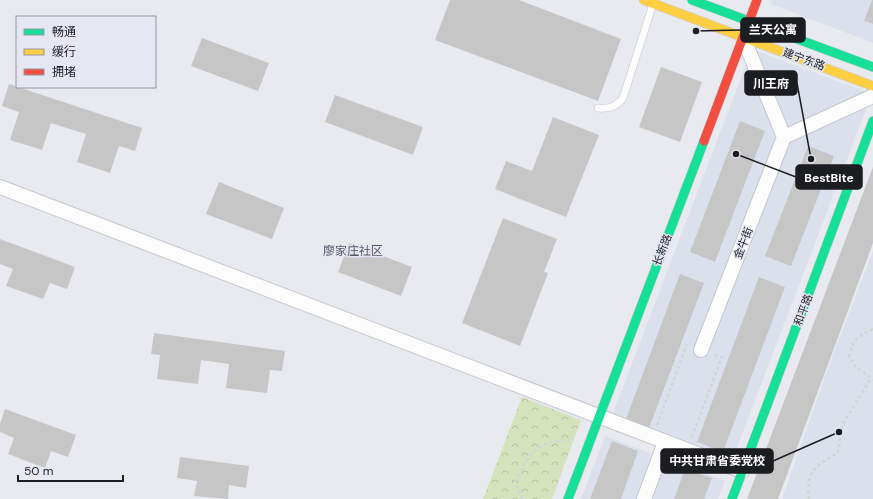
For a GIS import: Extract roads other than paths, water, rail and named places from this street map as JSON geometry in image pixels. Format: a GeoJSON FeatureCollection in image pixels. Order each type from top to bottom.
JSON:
{"type":"FeatureCollection","features":[{"type":"Feature","properties":{"kind":"street","name":"建宁东路"},"geometry":{"type":"LineString","coordinates":[[692,0],[873,67]]}},
{"type":"Feature","properties":{"kind":"street","name":"长新路"},"geometry":{"type":"LineString","coordinates":[[568,499],[757,0]]}},
{"type":"Feature","properties":{"kind":"street","name":"建宁东路"},"geometry":{"type":"LineString","coordinates":[[649,2],[873,86]]}},
{"type":"Feature","properties":{"kind":"street"},"geometry":{"type":"LineString","coordinates":[[743,37],[784,137],[873,96]]}},
{"type":"Feature","properties":{"kind":"street","name":"和平路"},"geometry":{"type":"LineString","coordinates":[[732,499],[873,121]]}},
{"type":"Feature","properties":{"kind":"street","name":"金牛街"},"geometry":{"type":"LineString","coordinates":[[701,350],[784,137]]}},
{"type":"Feature","properties":{"kind":"street"},"geometry":{"type":"LineString","coordinates":[[0,187],[742,471]]}},
{"type":"Feature","properties":{"kind":"street"},"geometry":{"type":"LineString","coordinates":[[644,499],[659,440]]}},
{"type":"Feature","properties":{"kind":"lane"},"geometry":{"type":"LineString","coordinates":[[598,108],[610,108],[616,106],[623,98],[649,2]]}},
{"type":"Feature","properties":{"kind":"place","name":"兰天公寓"},"geometry":{"type":"Point","coordinates":[696,31]}},
{"type":"Feature","properties":{"kind":"place","name":"BestBite"},"geometry":{"type":"Point","coordinates":[736,154]}},
{"type":"Feature","properties":{"kind":"place","name":"川王府"},"geometry":{"type":"Point","coordinates":[811,159]}},
{"type":"Feature","properties":{"kind":"place","name":"中共甘肃省委党校"},"geometry":{"type":"Point","coordinates":[839,432]}},
{"type":"Feature","properties":{"kind":"district","name":"廖家庄社区"},"geometry":{"type":"Point","coordinates":[353,251]}}]}
